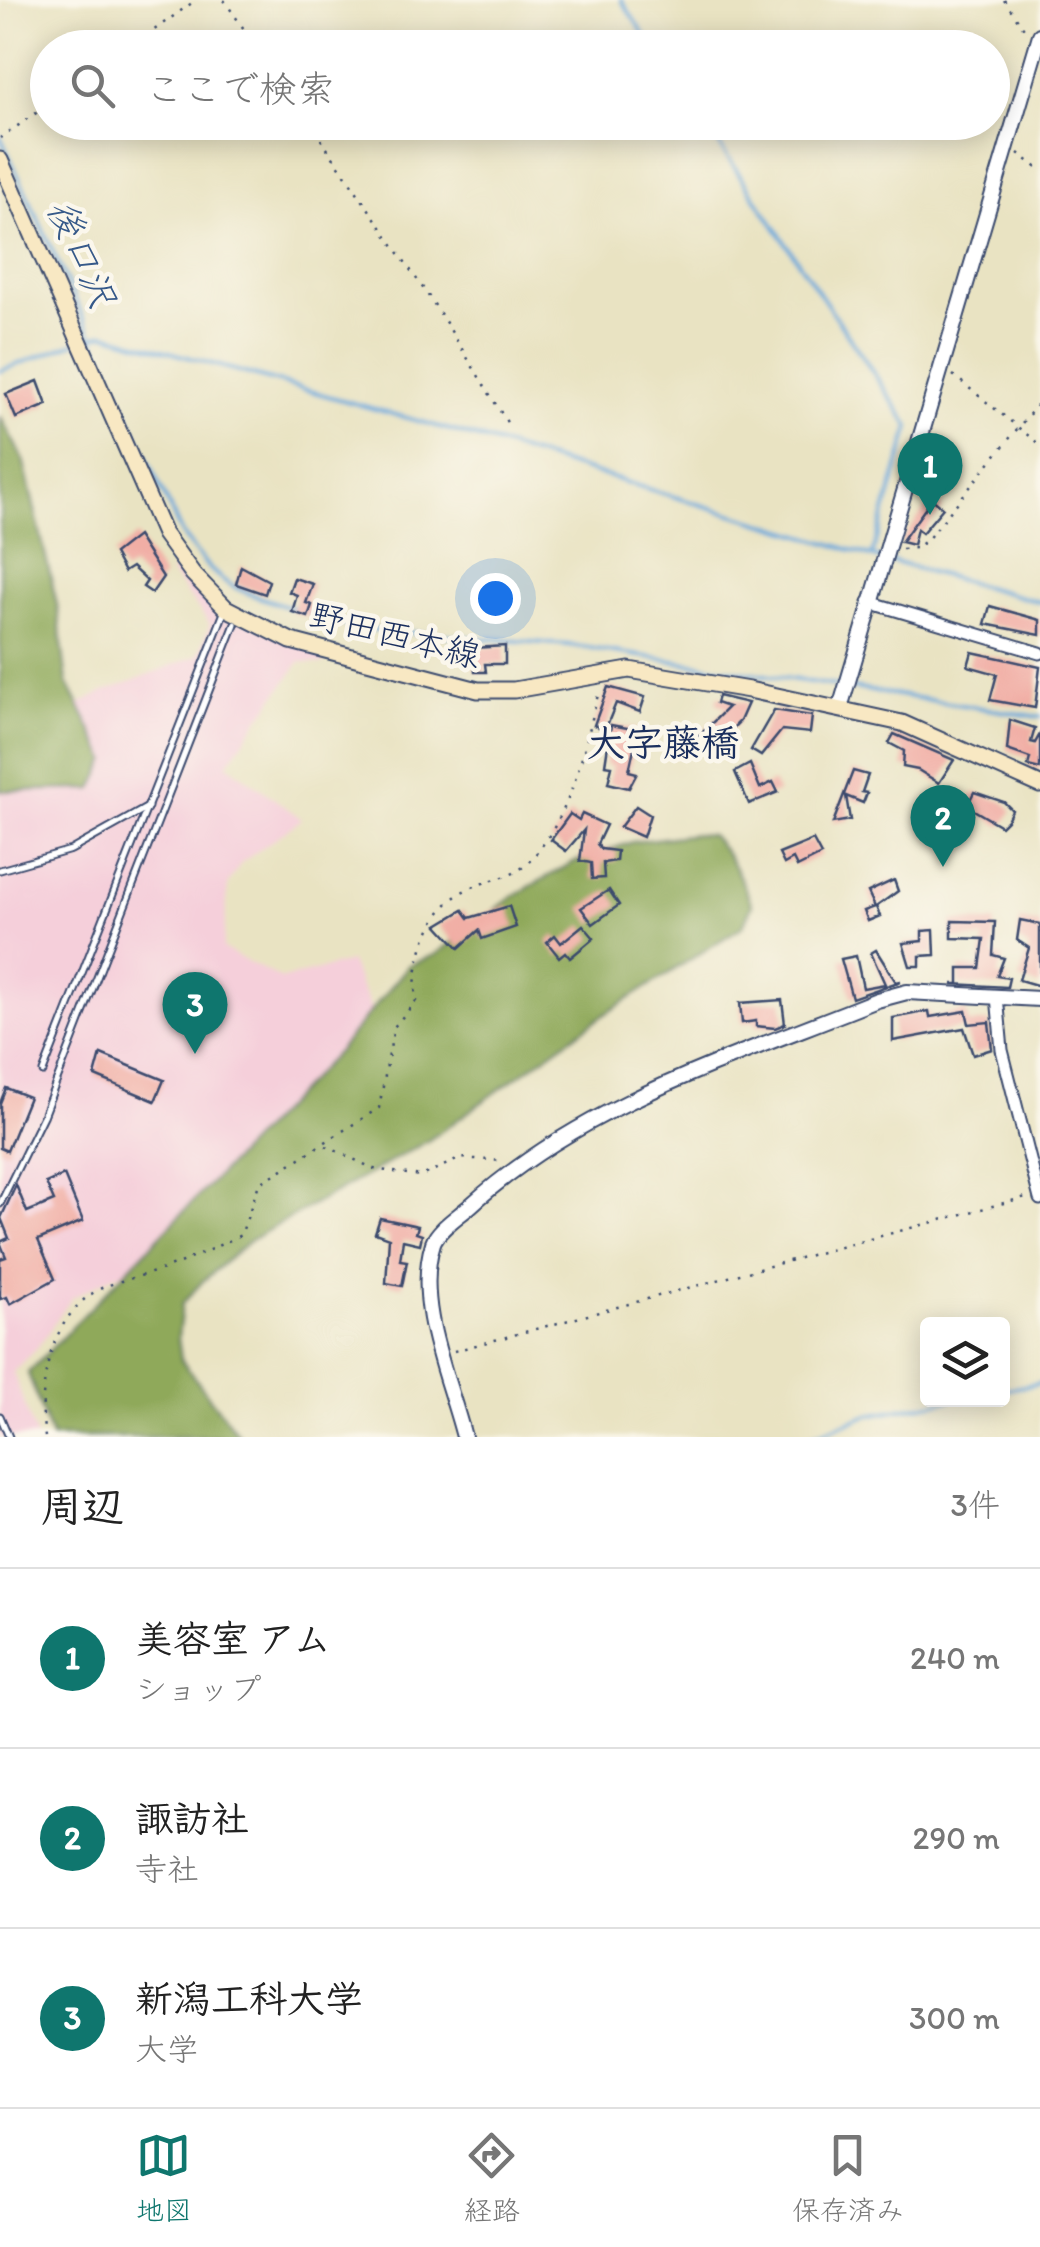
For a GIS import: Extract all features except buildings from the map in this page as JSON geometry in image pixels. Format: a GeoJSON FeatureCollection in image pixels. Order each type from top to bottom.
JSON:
{"type":"FeatureCollection","features":[{"type":"Feature","properties":{"kind":"main road","name":"野田西本線"},"geometry":{"type":"LineString","coordinates":[[0,160],[164,534],[193,574],[226,608],[290,641],[478,690],[514,690],[605,670],[646,670],[840,708],[925,731],[1040,785]]}},
{"type":"Feature","properties":{"kind":"street"},"geometry":{"type":"LineString","coordinates":[[1010,130],[1039,38]]}},
{"type":"Feature","properties":{"kind":"street"},"geometry":{"type":"LineString","coordinates":[[840,708],[1007,140]]}},
{"type":"Feature","properties":{"kind":"street"},"geometry":{"type":"LineString","coordinates":[[869,602],[1040,653]]}},
{"type":"Feature","properties":{"kind":"street"},"geometry":{"type":"LineString","coordinates":[[464,1437],[429,1307],[434,1238],[495,1184],[596,1117],[646,1092],[877,1000],[907,992],[1040,999]]}},
{"type":"Feature","properties":{"kind":"street"},"geometry":{"type":"LineString","coordinates":[[997,996],[1002,1050],[1039,1196]]}},
{"type":"Feature","properties":{"kind":"lane"},"geometry":{"type":"LineString","coordinates":[[43,1072],[226,608]]}},
{"type":"Feature","properties":{"kind":"lane"},"geometry":{"type":"LineString","coordinates":[[0,1204],[43,1116],[235,624]]}},
{"type":"Feature","properties":{"kind":"lane"},"geometry":{"type":"LineString","coordinates":[[0,870],[72,850],[148,806]]}},
{"type":"Feature","properties":{"kind":"lane"},"geometry":{"type":"LineString","coordinates":[[0,1416],[9,1437]]}},
{"type":"Feature","properties":{"kind":"path"},"geometry":{"type":"LineString","coordinates":[[154,30],[196,0]]}},
{"type":"Feature","properties":{"kind":"path"},"geometry":{"type":"LineString","coordinates":[[224,0],[245,30]]}},
{"type":"Feature","properties":{"kind":"path"},"geometry":{"type":"LineString","coordinates":[[1004,0],[1027,33],[1039,38]]}},
{"type":"Feature","properties":{"kind":"path"},"geometry":{"type":"LineString","coordinates":[[0,138],[30,117]]}},
{"type":"Feature","properties":{"kind":"path"},"geometry":{"type":"LineString","coordinates":[[321,140],[438,310],[508,424]]}},
{"type":"Feature","properties":{"kind":"path"},"geometry":{"type":"LineString","coordinates":[[1006,143],[1040,170]]}},
{"type":"Feature","properties":{"kind":"path"},"geometry":{"type":"LineString","coordinates":[[939,366],[1040,445]]}},
{"type":"Feature","properties":{"kind":"path"},"geometry":{"type":"LineString","coordinates":[[883,555],[922,545],[1040,401]]}},
{"type":"Feature","properties":{"kind":"path"},"geometry":{"type":"LineString","coordinates":[[44,1437],[40,1404],[48,1358],[72,1312],[96,1291],[167,1268],[242,1235],[259,1184],[379,1108],[394,1027],[416,1002],[414,968],[432,926],[464,890],[519,874],[546,840],[578,777],[605,670]]}},
{"type":"Feature","properties":{"kind":"path"},"geometry":{"type":"LineString","coordinates":[[325,1145],[374,1169],[421,1176],[461,1158],[530,1162]]}},
{"type":"Feature","properties":{"kind":"path"},"geometry":{"type":"LineString","coordinates":[[443,1354],[1039,1196]]}},
{"type":"Feature","properties":{"kind":"shaded area"},"geometry":{"type":"Polygon","coordinates":[[[177,564],[216,611],[327,654],[323,664],[300,662],[227,764],[302,819],[241,863],[228,884],[223,949],[282,979],[350,962],[423,1129],[175,1256],[113,1276],[72,1298],[37,1348],[13,1372],[36,1437],[0,1437],[0,743],[104,692],[198,655],[210,624],[171,573],[177,564]]]}},
{"type":"Feature","properties":{"kind":"green space"},"geometry":{"type":"Polygon","coordinates":[[[0,416],[23,459],[57,604],[67,682],[107,760],[93,789],[0,791],[0,416]]]}},
{"type":"Feature","properties":{"kind":"green space"},"geometry":{"type":"Polygon","coordinates":[[[711,835],[740,877],[752,905],[743,926],[602,1016],[429,1140],[249,1241],[182,1304],[178,1337],[181,1360],[240,1437],[51,1437],[28,1373],[337,1052],[409,965],[435,955],[515,895],[574,862],[632,842],[711,835]]]}},
{"type":"Feature","properties":{"kind":"waterway"},"geometry":{"type":"LineString","coordinates":[[621,0],[641,30]]}},
{"type":"Feature","properties":{"kind":"waterway","name":"後口沢"},"geometry":{"type":"LineString","coordinates":[[0,136],[181,532],[217,576],[242,591],[295,609]]}},
{"type":"Feature","properties":{"kind":"waterway"},"geometry":{"type":"LineString","coordinates":[[716,140],[910,427],[872,556]]}},
{"type":"Feature","properties":{"kind":"waterway"},"geometry":{"type":"LineString","coordinates":[[88,338],[105,334],[479,438],[881,559]]}},
{"type":"Feature","properties":{"kind":"waterway"},"geometry":{"type":"LineString","coordinates":[[0,371],[75,343]]}},
{"type":"Feature","properties":{"kind":"waterway"},"geometry":{"type":"LineString","coordinates":[[890,561],[1040,602]]}},
{"type":"Feature","properties":{"kind":"waterway"},"geometry":{"type":"LineString","coordinates":[[309,613],[355,628],[569,645],[843,687]]}},
{"type":"Feature","properties":{"kind":"waterway"},"geometry":{"type":"LineString","coordinates":[[852,688],[1040,717]]}},
{"type":"Feature","properties":{"kind":"waterway"},"geometry":{"type":"LineString","coordinates":[[1010,1389],[1040,1383]]}},
{"type":"Feature","properties":{"kind":"waterway"},"geometry":{"type":"LineString","coordinates":[[810,1437],[868,1415],[920,1406]]}},
{"type":"Feature","properties":{"kind":"place","name":"美容室 アム"},"geometry":{"type":"Point","coordinates":[930,515]}},
{"type":"Feature","properties":{"kind":"place","name":"諏訪社"},"geometry":{"type":"Point","coordinates":[943,867]}},
{"type":"Feature","properties":{"kind":"place","name":"新潟工科大学"},"geometry":{"type":"Point","coordinates":[195,1054]}},
{"type":"Feature","properties":{"kind":"district","name":"大字藤橋"},"geometry":{"type":"Point","coordinates":[663,743]}}]}
